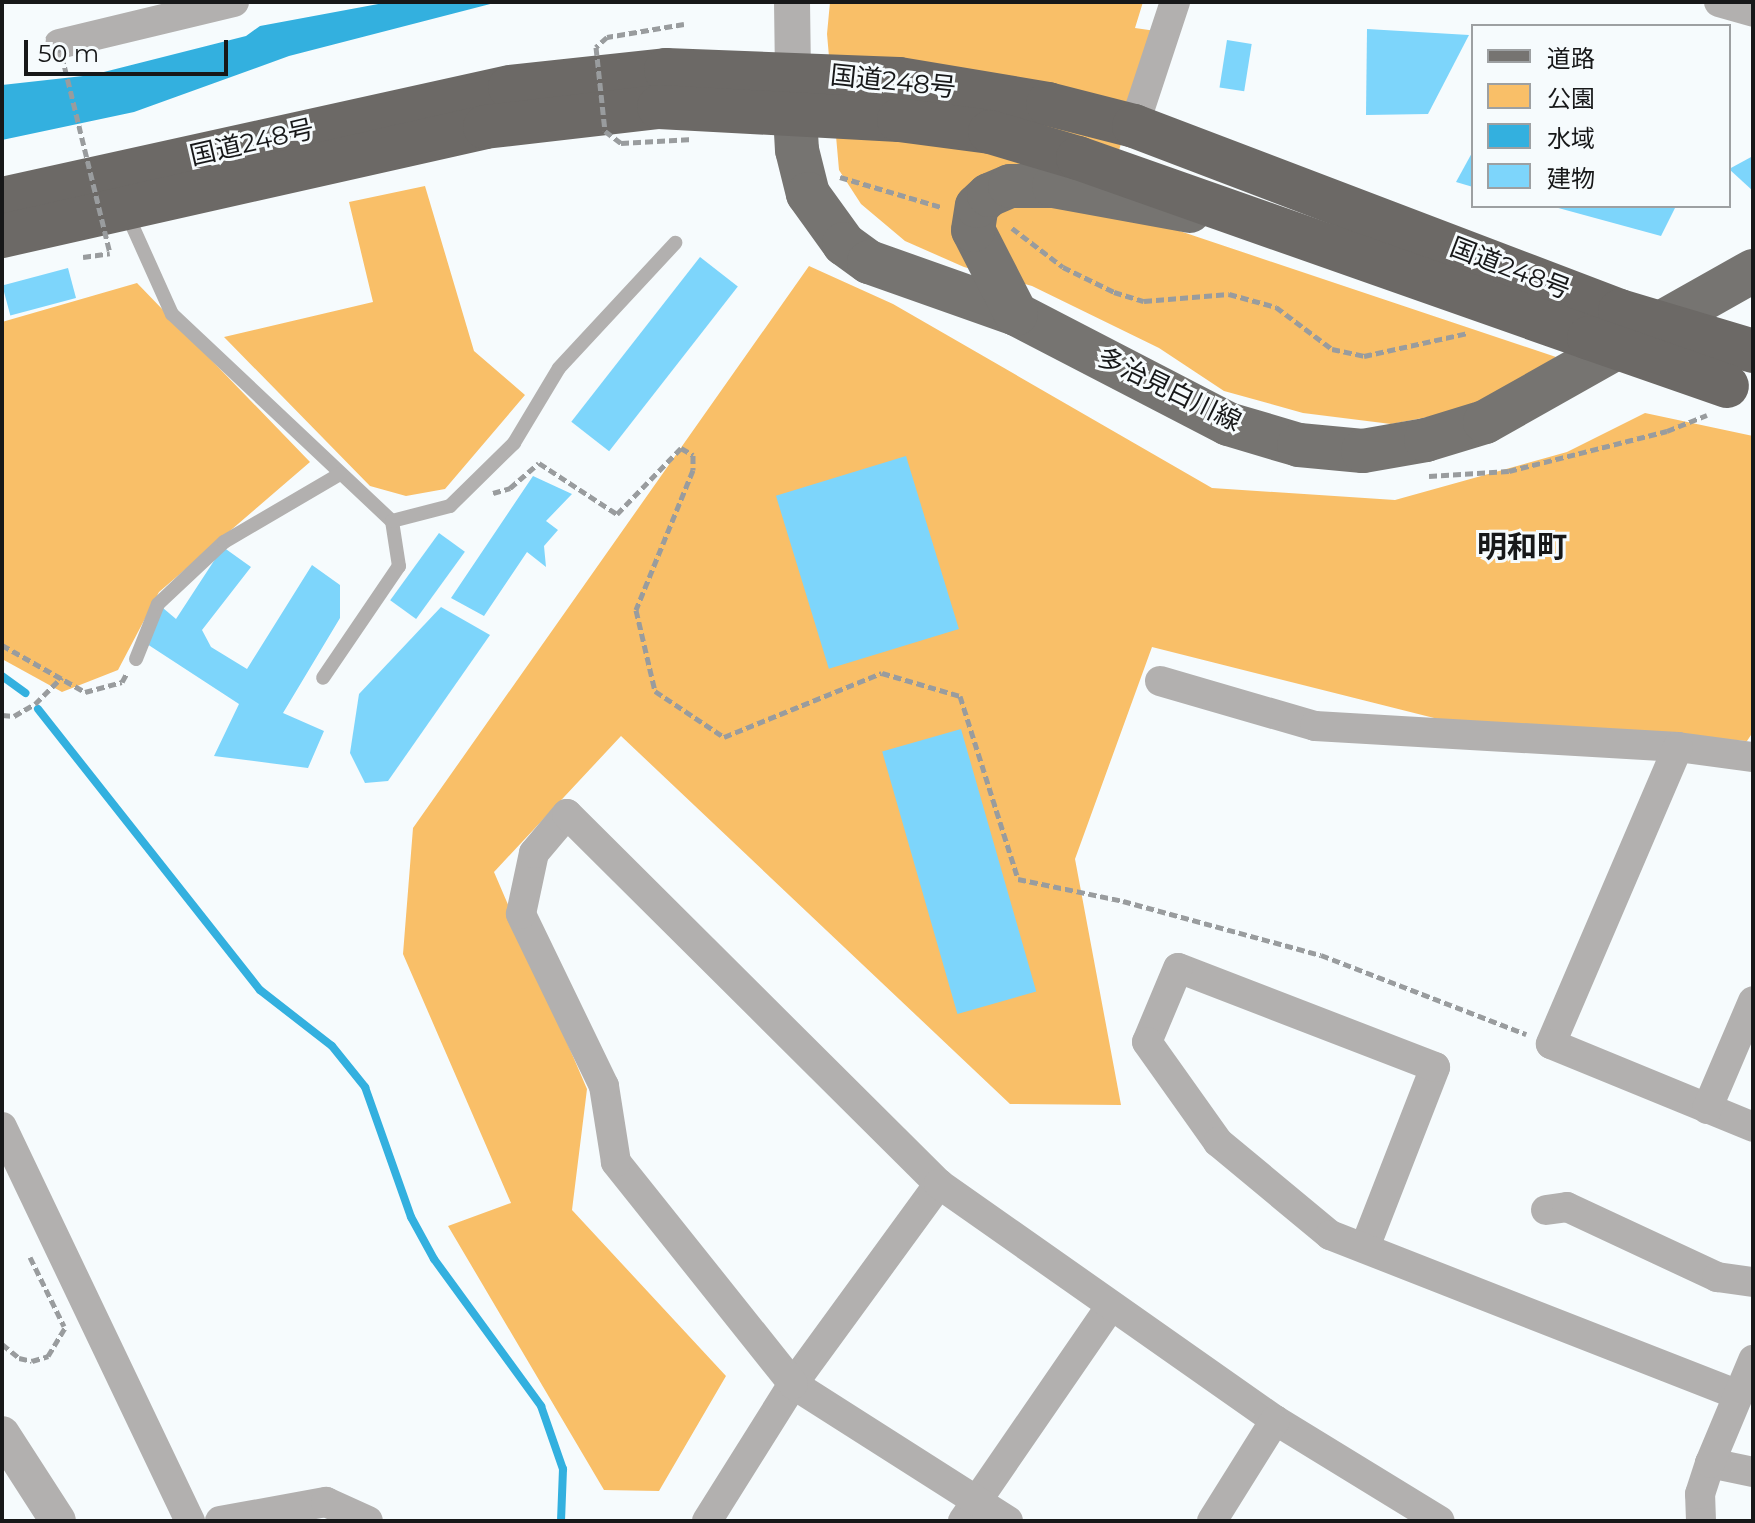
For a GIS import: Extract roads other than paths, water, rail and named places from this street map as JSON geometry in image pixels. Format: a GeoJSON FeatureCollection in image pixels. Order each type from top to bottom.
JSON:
{"type":"FeatureCollection","features":[{"type":"Feature","properties":{"kind":"highway","name":"国道248号"},"geometry":{"type":"LineString","coordinates":[[2,199],[510,87],[666,70],[793,94],[899,120],[990,132],[1263,224],[1605,325],[1753,351]]}},
{"type":"Feature","properties":{"kind":"highway","name":"国道248号"},"geometry":{"type":"LineString","coordinates":[[2,236],[124,206],[485,127],[793,94],[899,79],[1048,104],[1134,126],[1605,325],[1732,396]]}},
{"type":"Feature","properties":{"kind":"main road","name":"多治見白川線"},"geometry":{"type":"LineString","coordinates":[[793,94],[803,174],[822,220],[869,262],[1016,314],[1228,424],[1299,445],[1363,451],[1485,422],[1753,271]]}},
{"type":"Feature","properties":{"kind":"main road"},"geometry":{"type":"LineString","coordinates":[[1016,314],[979,248],[973,218],[989,195],[1010,186],[1039,186],[1263,224]]}},
{"type":"Feature","properties":{"kind":"street"},"geometry":{"type":"LineString","coordinates":[[59,44],[234,2]]}},
{"type":"Feature","properties":{"kind":"street"},"geometry":{"type":"LineString","coordinates":[[792,2],[793,94]]}},
{"type":"Feature","properties":{"kind":"street"},"geometry":{"type":"LineString","coordinates":[[1134,126],[1175,2]]}},
{"type":"Feature","properties":{"kind":"street"},"geometry":{"type":"LineString","coordinates":[[1719,2],[1753,12]]}},
{"type":"Feature","properties":{"kind":"street"},"geometry":{"type":"LineString","coordinates":[[1160,681],[1315,726],[1678,747],[1753,757]]}},
{"type":"Feature","properties":{"kind":"street"},"geometry":{"type":"LineString","coordinates":[[1678,747],[1551,1044],[1753,1127]]}},
{"type":"Feature","properties":{"kind":"street"},"geometry":{"type":"LineString","coordinates":[[1008,1521],[970,1511],[793,1384],[616,1162],[604,1086],[521,914],[534,853],[567,814],[939,1184],[1275,1420],[1440,1521]]}},
{"type":"Feature","properties":{"kind":"street"},"geometry":{"type":"LineString","coordinates":[[1365,1247],[1435,1067],[1178,968],[1147,1042],[1218,1142],[1330,1235],[1738,1395]]}},
{"type":"Feature","properties":{"kind":"street"},"geometry":{"type":"LineString","coordinates":[[1707,1109],[1753,1001]]}},
{"type":"Feature","properties":{"kind":"street"},"geometry":{"type":"LineString","coordinates":[[2,1127],[190,1521]]}},
{"type":"Feature","properties":{"kind":"street"},"geometry":{"type":"LineString","coordinates":[[707,1521],[793,1384],[939,1184]]}},
{"type":"Feature","properties":{"kind":"street"},"geometry":{"type":"LineString","coordinates":[[1546,1210],[1567,1207],[1717,1277],[1753,1282]]}},
{"type":"Feature","properties":{"kind":"street"},"geometry":{"type":"LineString","coordinates":[[970,1511],[1111,1306]]}},
{"type":"Feature","properties":{"kind":"street"},"geometry":{"type":"LineString","coordinates":[[1701,1521],[1700,1494],[1710,1463],[1753,1360]]}},
{"type":"Feature","properties":{"kind":"street"},"geometry":{"type":"LineString","coordinates":[[1212,1521],[1275,1420]]}},
{"type":"Feature","properties":{"kind":"street"},"geometry":{"type":"LineString","coordinates":[[2,1434],[58,1521]]}},
{"type":"Feature","properties":{"kind":"street"},"geometry":{"type":"LineString","coordinates":[[1710,1463],[1753,1472]]}},
{"type":"Feature","properties":{"kind":"street"},"geometry":{"type":"LineString","coordinates":[[220,1521],[326,1502],[368,1521]]}},
{"type":"Feature","properties":{"kind":"lane"},"geometry":{"type":"LineString","coordinates":[[124,206],[172,314],[392,521],[399,566],[323,678]]}},
{"type":"Feature","properties":{"kind":"lane"},"geometry":{"type":"LineString","coordinates":[[392,521],[450,506],[514,443],[559,368],[675,243]]}},
{"type":"Feature","properties":{"kind":"lane"},"geometry":{"type":"LineString","coordinates":[[136,659],[158,604],[224,542],[340,474]]}},
{"type":"Feature","properties":{"kind":"water"},"geometry":{"type":"Polygon","coordinates":[[[389,2],[498,2],[289,56],[134,112],[2,140],[2,85],[92,75],[246,36],[260,26],[389,2]]]}},
{"type":"Feature","properties":{"kind":"waterway"},"geometry":{"type":"LineString","coordinates":[[2,676],[25,693]]}},
{"type":"Feature","properties":{"kind":"waterway"},"geometry":{"type":"LineString","coordinates":[[38,709],[260,990],[332,1046],[365,1087],[411,1217],[434,1259],[541,1406],[563,1469],[561,1521]]}},
{"type":"Feature","properties":{"kind":"district","name":"明和町"},"geometry":{"type":"Point","coordinates":[1522,547]}}]}
